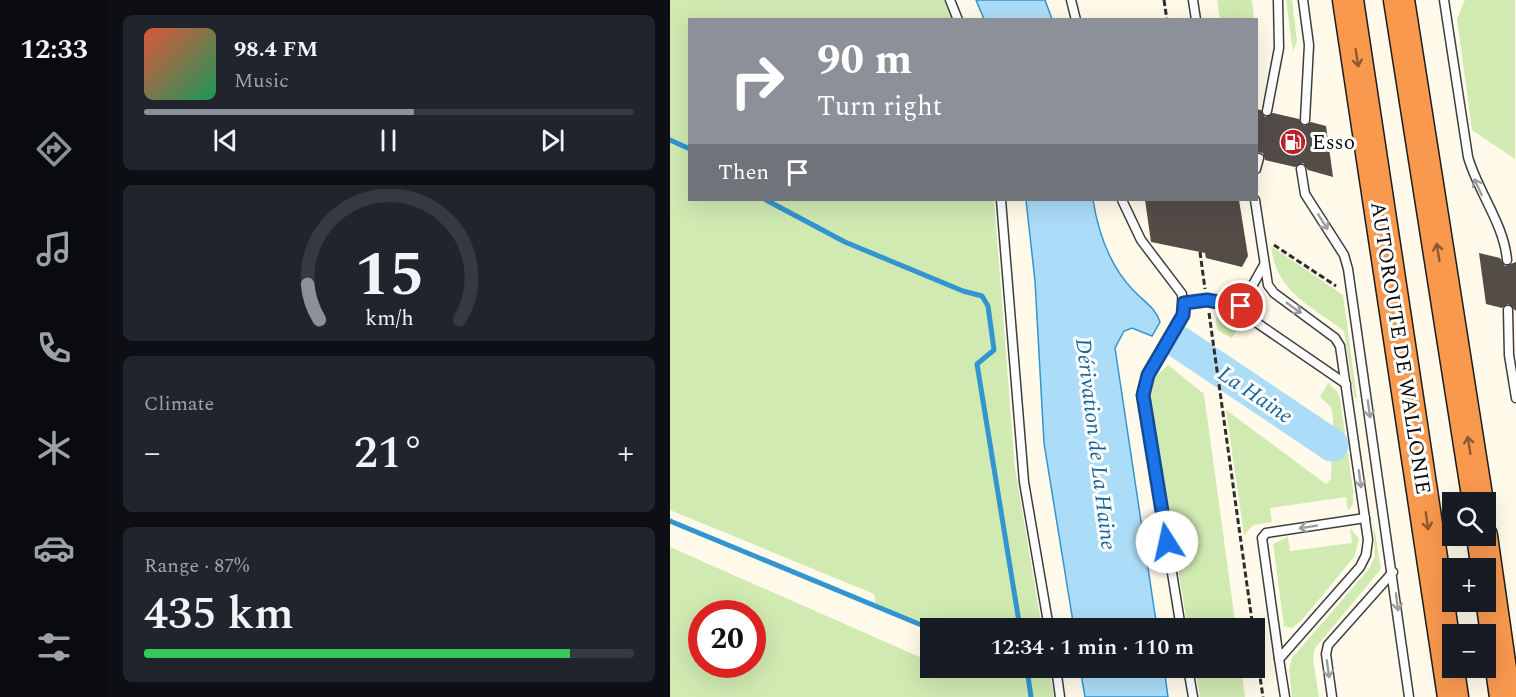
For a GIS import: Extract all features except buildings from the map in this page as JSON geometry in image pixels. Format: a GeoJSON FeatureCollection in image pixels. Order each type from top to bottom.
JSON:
{"type":"FeatureCollection","features":[{"type":"Feature","properties":{"kind":"highway","name":"AUTOROUTE DE WALLONIE"},"geometry":{"type":"LineString","coordinates":[[1348,0],[1453,697]]}},
{"type":"Feature","properties":{"kind":"highway"},"geometry":{"type":"LineString","coordinates":[[1399,0],[1476,492]]}},
{"type":"Feature","properties":{"kind":"highway"},"geometry":{"type":"LineString","coordinates":[[1483,546],[1505,697]]}},
{"type":"Feature","properties":{"kind":"lane"},"geometry":{"type":"LineString","coordinates":[[950,0],[957,18]]}},
{"type":"Feature","properties":{"kind":"lane"},"geometry":{"type":"LineString","coordinates":[[1071,0],[1076,18]]}},
{"type":"Feature","properties":{"kind":"lane"},"geometry":{"type":"LineString","coordinates":[[1193,0],[1196,18]]}},
{"type":"Feature","properties":{"kind":"lane"},"geometry":{"type":"LineString","coordinates":[[1267,111],[1279,48],[1278,0]]}},
{"type":"Feature","properties":{"kind":"lane"},"geometry":{"type":"LineString","coordinates":[[1303,0],[1309,45],[1304,120]]}},
{"type":"Feature","properties":{"kind":"lane"},"geometry":{"type":"LineString","coordinates":[[1445,0],[1468,157],[1474,177],[1506,246],[1507,260]]}},
{"type":"Feature","properties":{"kind":"lane"},"geometry":{"type":"LineString","coordinates":[[1301,169],[1305,194],[1344,255],[1348,269],[1409,697]]}},
{"type":"Feature","properties":{"kind":"lane"},"geometry":{"type":"LineString","coordinates":[[1001,201],[1024,482],[1047,618]]}},
{"type":"Feature","properties":{"kind":"lane"},"geometry":{"type":"LineString","coordinates":[[1122,201],[1141,240],[1182,294],[1184,303],[1183,315],[1148,375],[1143,395],[1179,618]]}},
{"type":"Feature","properties":{"kind":"lane"},"geometry":{"type":"LineString","coordinates":[[1255,201],[1268,285],[1274,293],[1335,338],[1340,346],[1368,540],[1366,555],[1360,567],[1279,658]]}},
{"type":"Feature","properties":{"kind":"lane"},"geometry":{"type":"LineString","coordinates":[[1264,264],[1241,306],[1244,314],[1346,384]]}},
{"type":"Feature","properties":{"kind":"lane"},"geometry":{"type":"LineString","coordinates":[[1184,303],[1207,300],[1241,306]]}},
{"type":"Feature","properties":{"kind":"lane"},"geometry":{"type":"LineString","coordinates":[[1508,310],[1509,355],[1516,398]]}},
{"type":"Feature","properties":{"kind":"lane"},"geometry":{"type":"LineString","coordinates":[[1285,697],[1262,538],[1266,533],[1365,518]]}},
{"type":"Feature","properties":{"kind":"lane"},"geometry":{"type":"LineString","coordinates":[[1332,697],[1326,654],[1328,645],[1393,572]]}},
{"type":"Feature","properties":{"kind":"lane"},"geometry":{"type":"LineString","coordinates":[[1057,678],[1060,697]]}},
{"type":"Feature","properties":{"kind":"lane"},"geometry":{"type":"LineString","coordinates":[[1190,678],[1193,697]]}},
{"type":"Feature","properties":{"kind":"path"},"geometry":{"type":"LineString","coordinates":[[1164,0],[1167,18]]}},
{"type":"Feature","properties":{"kind":"path"},"geometry":{"type":"LineString","coordinates":[[1260,235],[1340,289]]}},
{"type":"Feature","properties":{"kind":"path"},"geometry":{"type":"LineString","coordinates":[[1212,336],[1252,618]]}},
{"type":"Feature","properties":{"kind":"path"},"geometry":{"type":"LineString","coordinates":[[1260,678],[1263,697]]}},
{"type":"Feature","properties":{"kind":"green space"},"geometry":{"type":"Polygon","coordinates":[[[670,0],[944,0],[952,18],[688,18],[688,201],[994,201],[1015,468],[1040,618],[920,618],[920,624],[876,606],[874,594],[670,510],[670,0]]]}},
{"type":"Feature","properties":{"kind":"green space"},"geometry":{"type":"Polygon","coordinates":[[[1217,0],[1252,0],[1254,18],[1220,18],[1217,0]]]}},
{"type":"Feature","properties":{"kind":"green space"},"geometry":{"type":"Polygon","coordinates":[[[1286,0],[1292,0],[1297,41],[1293,51],[1286,0]]]}},
{"type":"Feature","properties":{"kind":"green space"},"geometry":{"type":"Polygon","coordinates":[[[1465,0],[1515,0],[1515,159],[1472,130],[1457,19],[1465,0]]]}},
{"type":"Feature","properties":{"kind":"green space"},"geometry":{"type":"Polygon","coordinates":[[[1271,246],[1343,295],[1357,399],[1354,396],[1344,331],[1307,305],[1287,286],[1274,262],[1271,246]]]}},
{"type":"Feature","properties":{"kind":"green space"},"geometry":{"type":"Polygon","coordinates":[[[1220,311],[1241,324],[1232,338],[1217,330],[1216,319],[1220,311]]]}},
{"type":"Feature","properties":{"kind":"green space"},"geometry":{"type":"Polygon","coordinates":[[[1168,365],[1204,394],[1235,618],[1186,618],[1149,398],[1154,378],[1168,365]]]}},
{"type":"Feature","properties":{"kind":"green space"},"geometry":{"type":"Polygon","coordinates":[[[1328,383],[1337,391],[1340,399],[1353,504],[1348,511],[1346,497],[1270,508],[1272,522],[1253,525],[1244,535],[1226,410],[1326,484],[1331,479],[1333,418],[1331,407],[1320,397],[1328,383]]]}},
{"type":"Feature","properties":{"kind":"green space"},"geometry":{"type":"Polygon","coordinates":[[[1373,521],[1381,569],[1315,648],[1313,659],[1319,697],[1292,697],[1289,669],[1292,658],[1369,569],[1375,556],[1373,521]]]}},
{"type":"Feature","properties":{"kind":"green space"},"geometry":{"type":"Polygon","coordinates":[[[1350,528],[1359,539],[1354,557],[1301,621],[1292,628],[1284,626],[1273,544],[1288,537],[1290,551],[1352,543],[1350,528]]]}},
{"type":"Feature","properties":{"kind":"green space"},"geometry":{"type":"Polygon","coordinates":[[[670,547],[920,657],[920,678],[1051,678],[1054,697],[670,697],[670,547]]]}},
{"type":"Feature","properties":{"kind":"green space"},"geometry":{"type":"Polygon","coordinates":[[[1197,678],[1242,678],[1245,697],[1200,697],[1197,678]]]}},
{"type":"Feature","properties":{"kind":"water"},"geometry":{"type":"Polygon","coordinates":[[[976,0],[1045,0],[1052,18],[984,18],[976,0]]]}},
{"type":"Feature","properties":{"kind":"water","name":"Dérivation de La Haine"},"geometry":{"type":"Polygon","coordinates":[[[1026,201],[1093,201],[1106,248],[1118,270],[1133,290],[1152,308],[1160,322],[1152,336],[1132,328],[1124,331],[1115,348],[1156,618],[1072,618],[1044,443],[1035,281],[1026,201]]]}},
{"type":"Feature","properties":{"kind":"water"},"geometry":{"type":"Polygon","coordinates":[[[1082,678],[1165,678],[1168,697],[1085,697],[1082,678]]]}},
{"type":"Feature","properties":{"kind":"waterway"},"geometry":{"type":"LineString","coordinates":[[670,140],[688,148]]}},
{"type":"Feature","properties":{"kind":"waterway"},"geometry":{"type":"LineString","coordinates":[[768,201],[845,242],[963,291],[982,296],[988,306],[994,350],[977,364],[1018,618]]}},
{"type":"Feature","properties":{"kind":"waterway","name":"La Haine"},"geometry":{"type":"LineString","coordinates":[[1180,343],[1332,445]]}},
{"type":"Feature","properties":{"kind":"waterway"},"geometry":{"type":"LineString","coordinates":[[670,521],[920,624]]}},
{"type":"Feature","properties":{"kind":"waterway"},"geometry":{"type":"LineString","coordinates":[[1028,678],[1031,697]]}},
{"type":"Feature","properties":{"kind":"place","name":"Esso"},"geometry":{"type":"Point","coordinates":[1293,142]}},
{"type":"Feature","properties":{"kind":"route"},"geometry":{"type":"LineString","coordinates":[[1167,542],[1143,395],[1148,375],[1183,315],[1184,303],[1207,300],[1241,306]]}}]}
